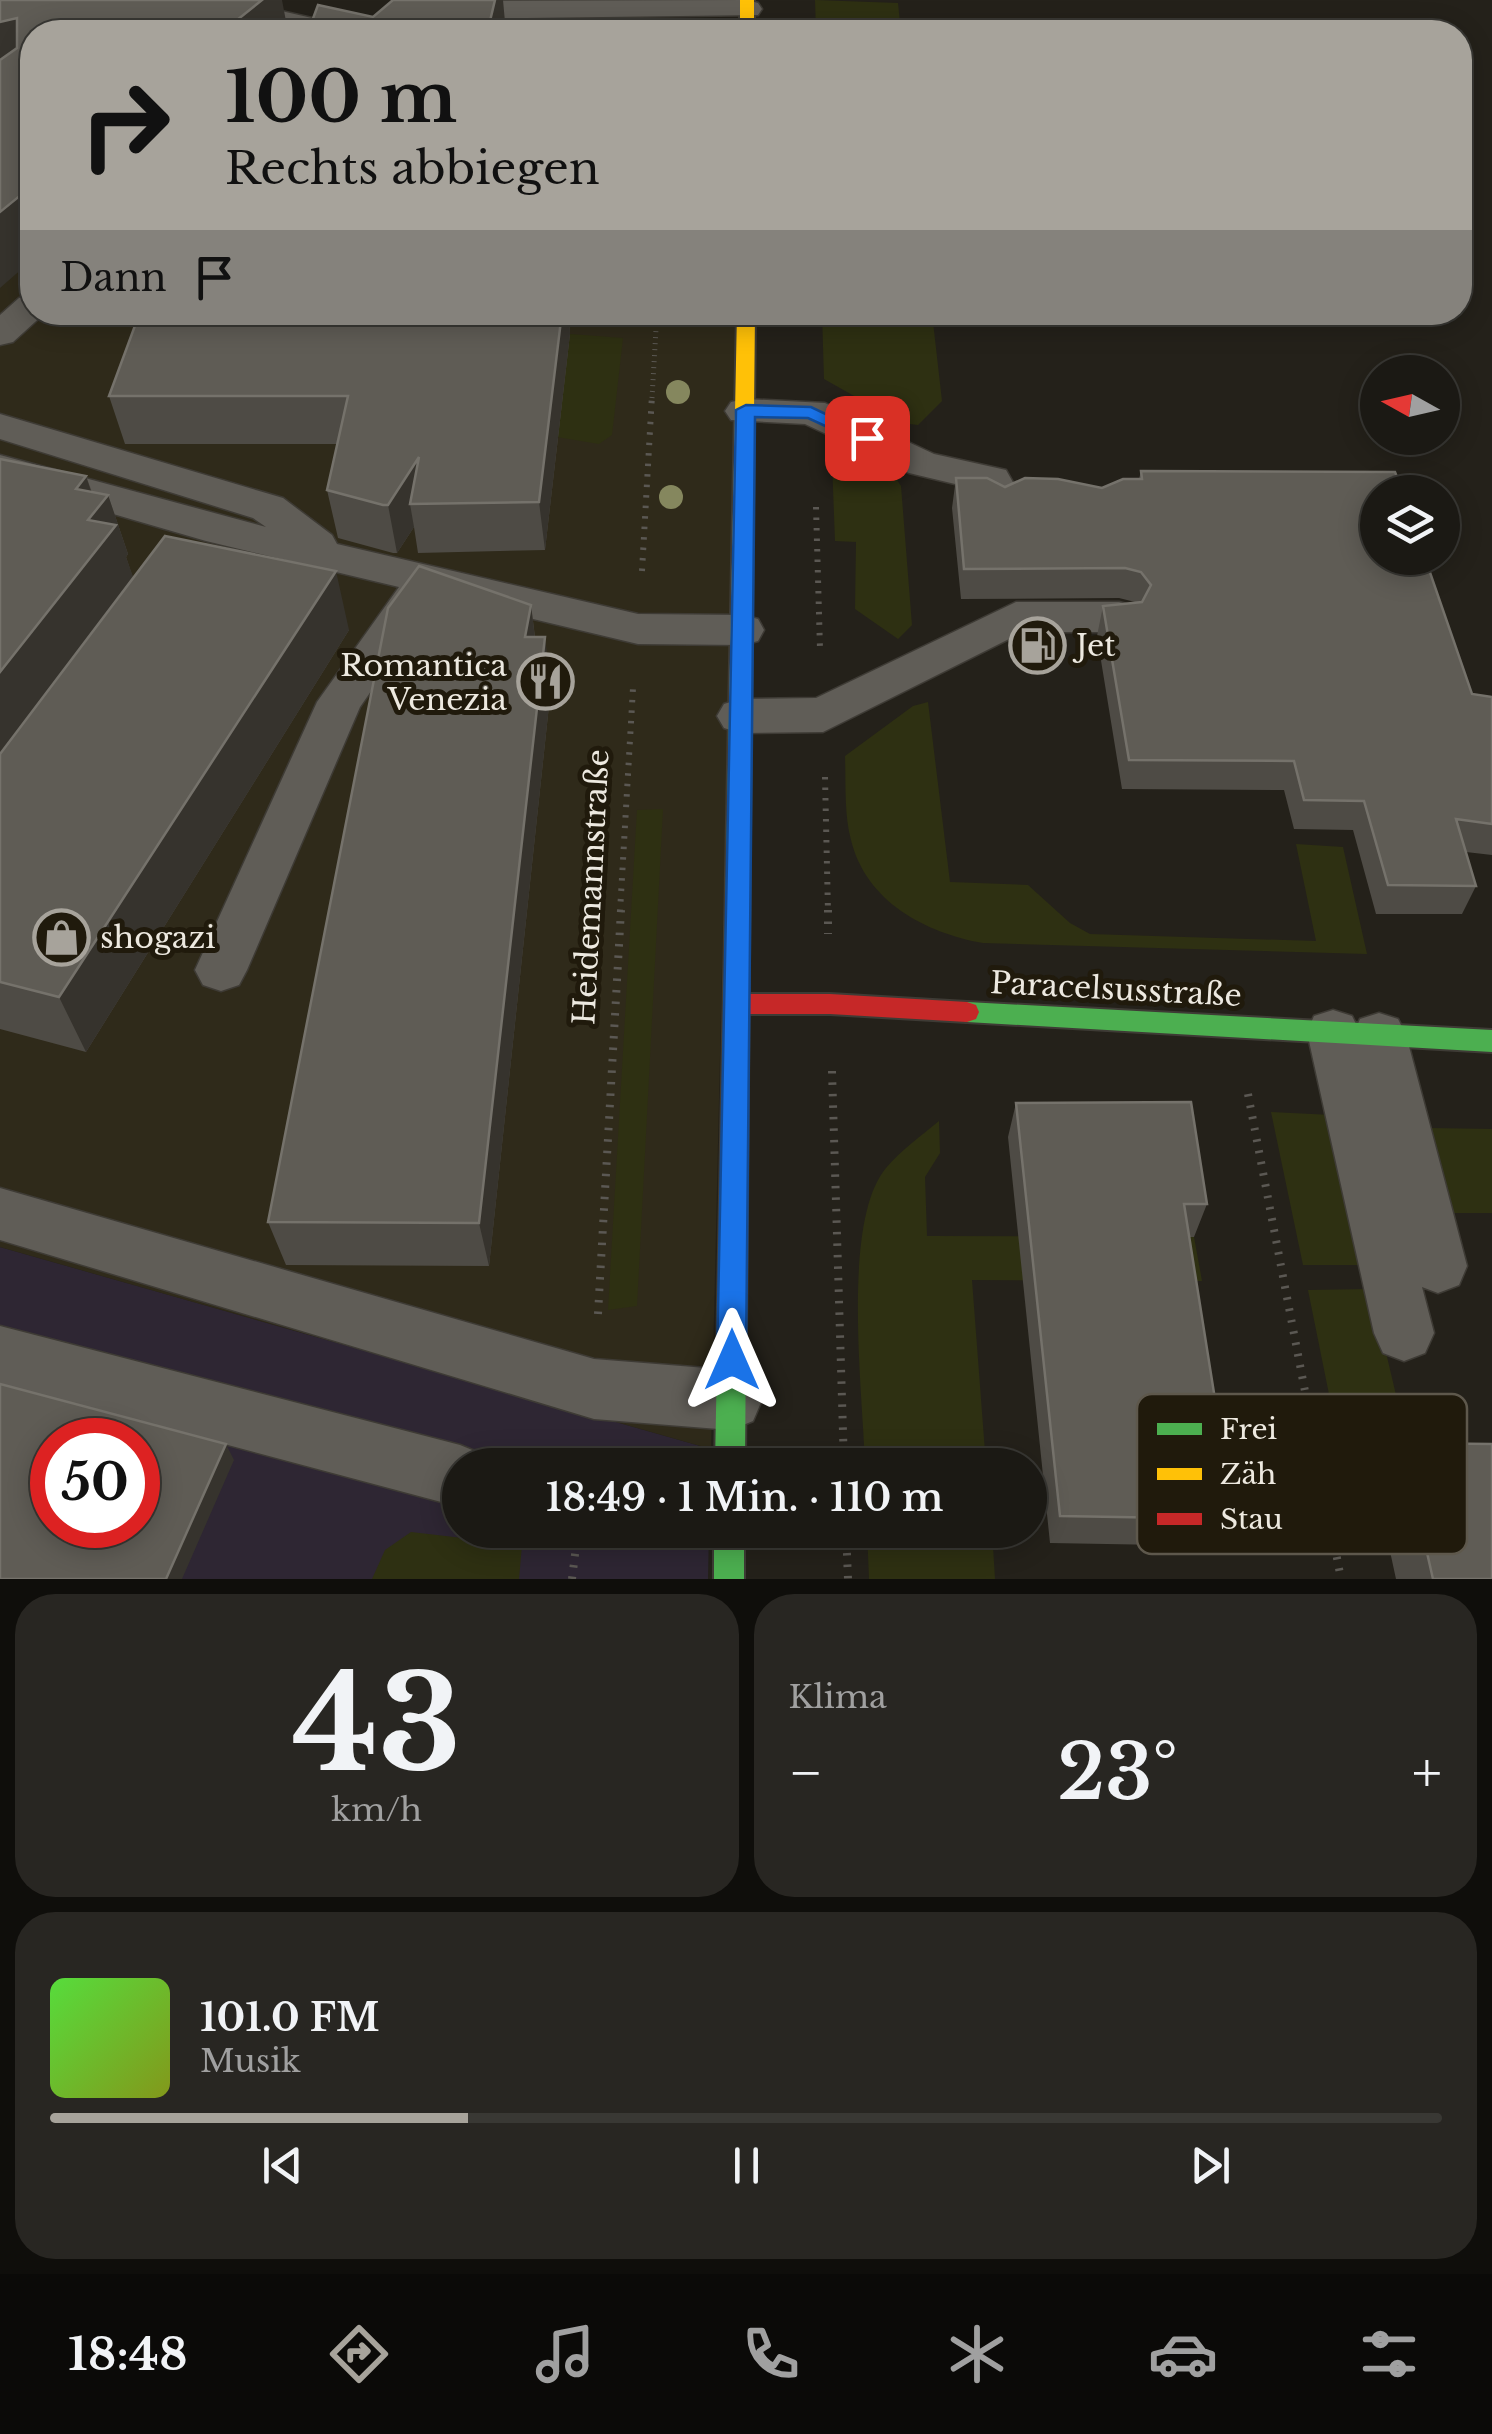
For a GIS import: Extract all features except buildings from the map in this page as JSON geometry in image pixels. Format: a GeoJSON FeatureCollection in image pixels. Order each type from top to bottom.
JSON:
{"type":"FeatureCollection","features":[{"type":"Feature","properties":{"kind":"main road"},"geometry":{"type":"LineString","coordinates":[[730,1448],[746,325]]}},
{"type":"Feature","properties":{"kind":"main road","name":"Paracelsusstraße"},"geometry":{"type":"LineString","coordinates":[[736,1004],[830,1004],[1492,1041]]}},
{"type":"Feature","properties":{"kind":"main road"},"geometry":{"type":"LineString","coordinates":[[728,1579],[729,1548]]}},
{"type":"Feature","properties":{"kind":"lane"},"geometry":{"type":"LineString","coordinates":[[192,0],[282,20]]}},
{"type":"Feature","properties":{"kind":"lane"},"geometry":{"type":"LineString","coordinates":[[438,10],[747,14]]}},
{"type":"Feature","properties":{"kind":"lane"},"geometry":{"type":"LineString","coordinates":[[0,334],[20,316]]}},
{"type":"Feature","properties":{"kind":"lane"},"geometry":{"type":"LineString","coordinates":[[746,410],[811,412],[923,464],[1011,489]]}},
{"type":"Feature","properties":{"kind":"lane"},"geometry":{"type":"LineString","coordinates":[[0,426],[268,508],[336,558]]}},
{"type":"Feature","properties":{"kind":"lane"},"geometry":{"type":"LineString","coordinates":[[0,468],[194,542],[336,558],[638,629],[742,630]]}},
{"type":"Feature","properties":{"kind":"lane"},"geometry":{"type":"LineString","coordinates":[[221,970],[340,702],[427,580]]}},
{"type":"Feature","properties":{"kind":"lane"},"geometry":{"type":"LineString","coordinates":[[740,716],[823,715],[1016,616],[1119,617]]}},
{"type":"Feature","properties":{"kind":"lane"},"geometry":{"type":"LineString","coordinates":[[1356,1034],[1438,1266]]}},
{"type":"Feature","properties":{"kind":"lane"},"geometry":{"type":"LineString","coordinates":[[1356,1034],[1404,1332]]}},
{"type":"Feature","properties":{"kind":"lane"},"geometry":{"type":"LineString","coordinates":[[0,1214],[594,1389],[731,1400]]}},
{"type":"Feature","properties":{"kind":"lane"},"geometry":{"type":"LineString","coordinates":[[0,1355],[442,1471]]}},
{"type":"Feature","properties":{"kind":"path","name":"Heidemannstraße"},"geometry":{"type":"LineString","coordinates":[[594,1389],[656,325]]}},
{"type":"Feature","properties":{"kind":"path"},"geometry":{"type":"LineString","coordinates":[[811,412],[843,1448]]}},
{"type":"Feature","properties":{"kind":"path"},"geometry":{"type":"LineString","coordinates":[[1234,1026],[1305,1394]]}},
{"type":"Feature","properties":{"kind":"path"},"geometry":{"type":"LineString","coordinates":[[572,1579],[576,1548]]}},
{"type":"Feature","properties":{"kind":"path"},"geometry":{"type":"LineString","coordinates":[[847,1548],[848,1579]]}},
{"type":"Feature","properties":{"kind":"path"},"geometry":{"type":"LineString","coordinates":[[1336,1554],[1341,1579]]}},
{"type":"Feature","properties":{"kind":"path"},"geometry":{"type":"LineString","coordinates":[[574,1566],[587,1567]]}},
{"type":"Feature","properties":{"kind":"shaded area"},"geometry":{"type":"Polygon","coordinates":[[[0,0],[235,0],[323,20],[20,20],[20,325],[737,325],[711,1448],[0,1247],[0,0]]]}},
{"type":"Feature","properties":{"kind":"shaded area"},"geometry":{"type":"Polygon","coordinates":[[[0,1247],[707,1448],[442,1448],[442,1548],[709,1548],[708,1579],[0,1579],[0,1247]]]}},
{"type":"Feature","properties":{"kind":"green space"},"geometry":{"type":"Polygon","coordinates":[[[815,0],[898,3],[900,20],[816,20],[815,0]]]}},
{"type":"Feature","properties":{"kind":"green space"},"geometry":{"type":"Polygon","coordinates":[[[822,325],[933,325],[942,401],[918,425],[902,423],[824,379],[822,325]]]}},
{"type":"Feature","properties":{"kind":"green space"},"geometry":{"type":"Polygon","coordinates":[[[570,334],[623,338],[612,435],[599,444],[557,437],[570,334]]]}},
{"type":"Feature","properties":{"kind":"green space"},"geometry":{"type":"Polygon","coordinates":[[[831,435],[891,471],[901,486],[912,625],[898,639],[855,609],[856,542],[835,541],[831,435]]]}},
{"type":"Feature","properties":{"kind":"green space"},"geometry":{"type":"Polygon","coordinates":[[[928,702],[950,882],[1028,885],[1070,923],[1090,934],[1316,941],[1296,844],[1343,847],[1367,954],[983,943],[920,922],[884,897],[859,862],[847,820],[845,756],[913,706],[928,702]]]}},
{"type":"Feature","properties":{"kind":"green space"},"geometry":{"type":"Polygon","coordinates":[[[663,809],[637,1306],[608,1310],[637,810],[663,809]]]}},
{"type":"Feature","properties":{"kind":"green space"},"geometry":{"type":"Polygon","coordinates":[[[1271,1112],[1332,1115],[1365,1265],[1303,1265],[1271,1112]]]}},
{"type":"Feature","properties":{"kind":"green space"},"geometry":{"type":"Polygon","coordinates":[[[939,1121],[940,1153],[925,1177],[927,1236],[1194,1237],[1202,1281],[972,1280],[985,1448],[864,1448],[858,1310],[863,1227],[872,1193],[886,1168],[939,1121]]]}},
{"type":"Feature","properties":{"kind":"green space"},"geometry":{"type":"Polygon","coordinates":[[[1429,1128],[1492,1129],[1492,1213],[1452,1213],[1429,1128]]]}},
{"type":"Feature","properties":{"kind":"green space"},"geometry":{"type":"Polygon","coordinates":[[[1371,1289],[1396,1394],[1329,1394],[1308,1290],[1371,1289]]]}},
{"type":"Feature","properties":{"kind":"green space"},"geometry":{"type":"Polygon","coordinates":[[[411,1532],[442,1536],[442,1548],[522,1548],[519,1579],[372,1579],[385,1550],[411,1532]]]}},
{"type":"Feature","properties":{"kind":"green space"},"geometry":{"type":"Polygon","coordinates":[[[868,1548],[993,1548],[995,1579],[869,1579],[868,1548]]]}},
{"type":"Feature","properties":{"kind":"traffic: fast"},"geometry":{"type":"LineString","coordinates":[[730,1448],[740,712]]}},
{"type":"Feature","properties":{"kind":"traffic: fast"},"geometry":{"type":"LineString","coordinates":[[967,1012],[1492,1041]]}},
{"type":"Feature","properties":{"kind":"traffic: fast"},"geometry":{"type":"LineString","coordinates":[[729,1548],[729,1579]]}},
{"type":"Feature","properties":{"kind":"traffic: slow"},"geometry":{"type":"LineString","coordinates":[[747,0],[747,20]]}},
{"type":"Feature","properties":{"kind":"traffic: slow"},"geometry":{"type":"LineString","coordinates":[[740,712],[746,325]]}},
{"type":"Feature","properties":{"kind":"traffic: jam"},"geometry":{"type":"LineString","coordinates":[[736,1004],[830,1004],[967,1012]]}},
{"type":"Feature","properties":{"kind":"place","name":"Jet"},"geometry":{"type":"Point","coordinates":[1037,645]}},
{"type":"Feature","properties":{"kind":"place","name":"Romantica Venezia"},"geometry":{"type":"Point","coordinates":[546,682]}},
{"type":"Feature","properties":{"kind":"place","name":"shogazi"},"geometry":{"type":"Point","coordinates":[61,937]}},
{"type":"Feature","properties":{"kind":"route"},"geometry":{"type":"LineString","coordinates":[[732,1360],[746,410],[811,412],[867,438]]}}]}
